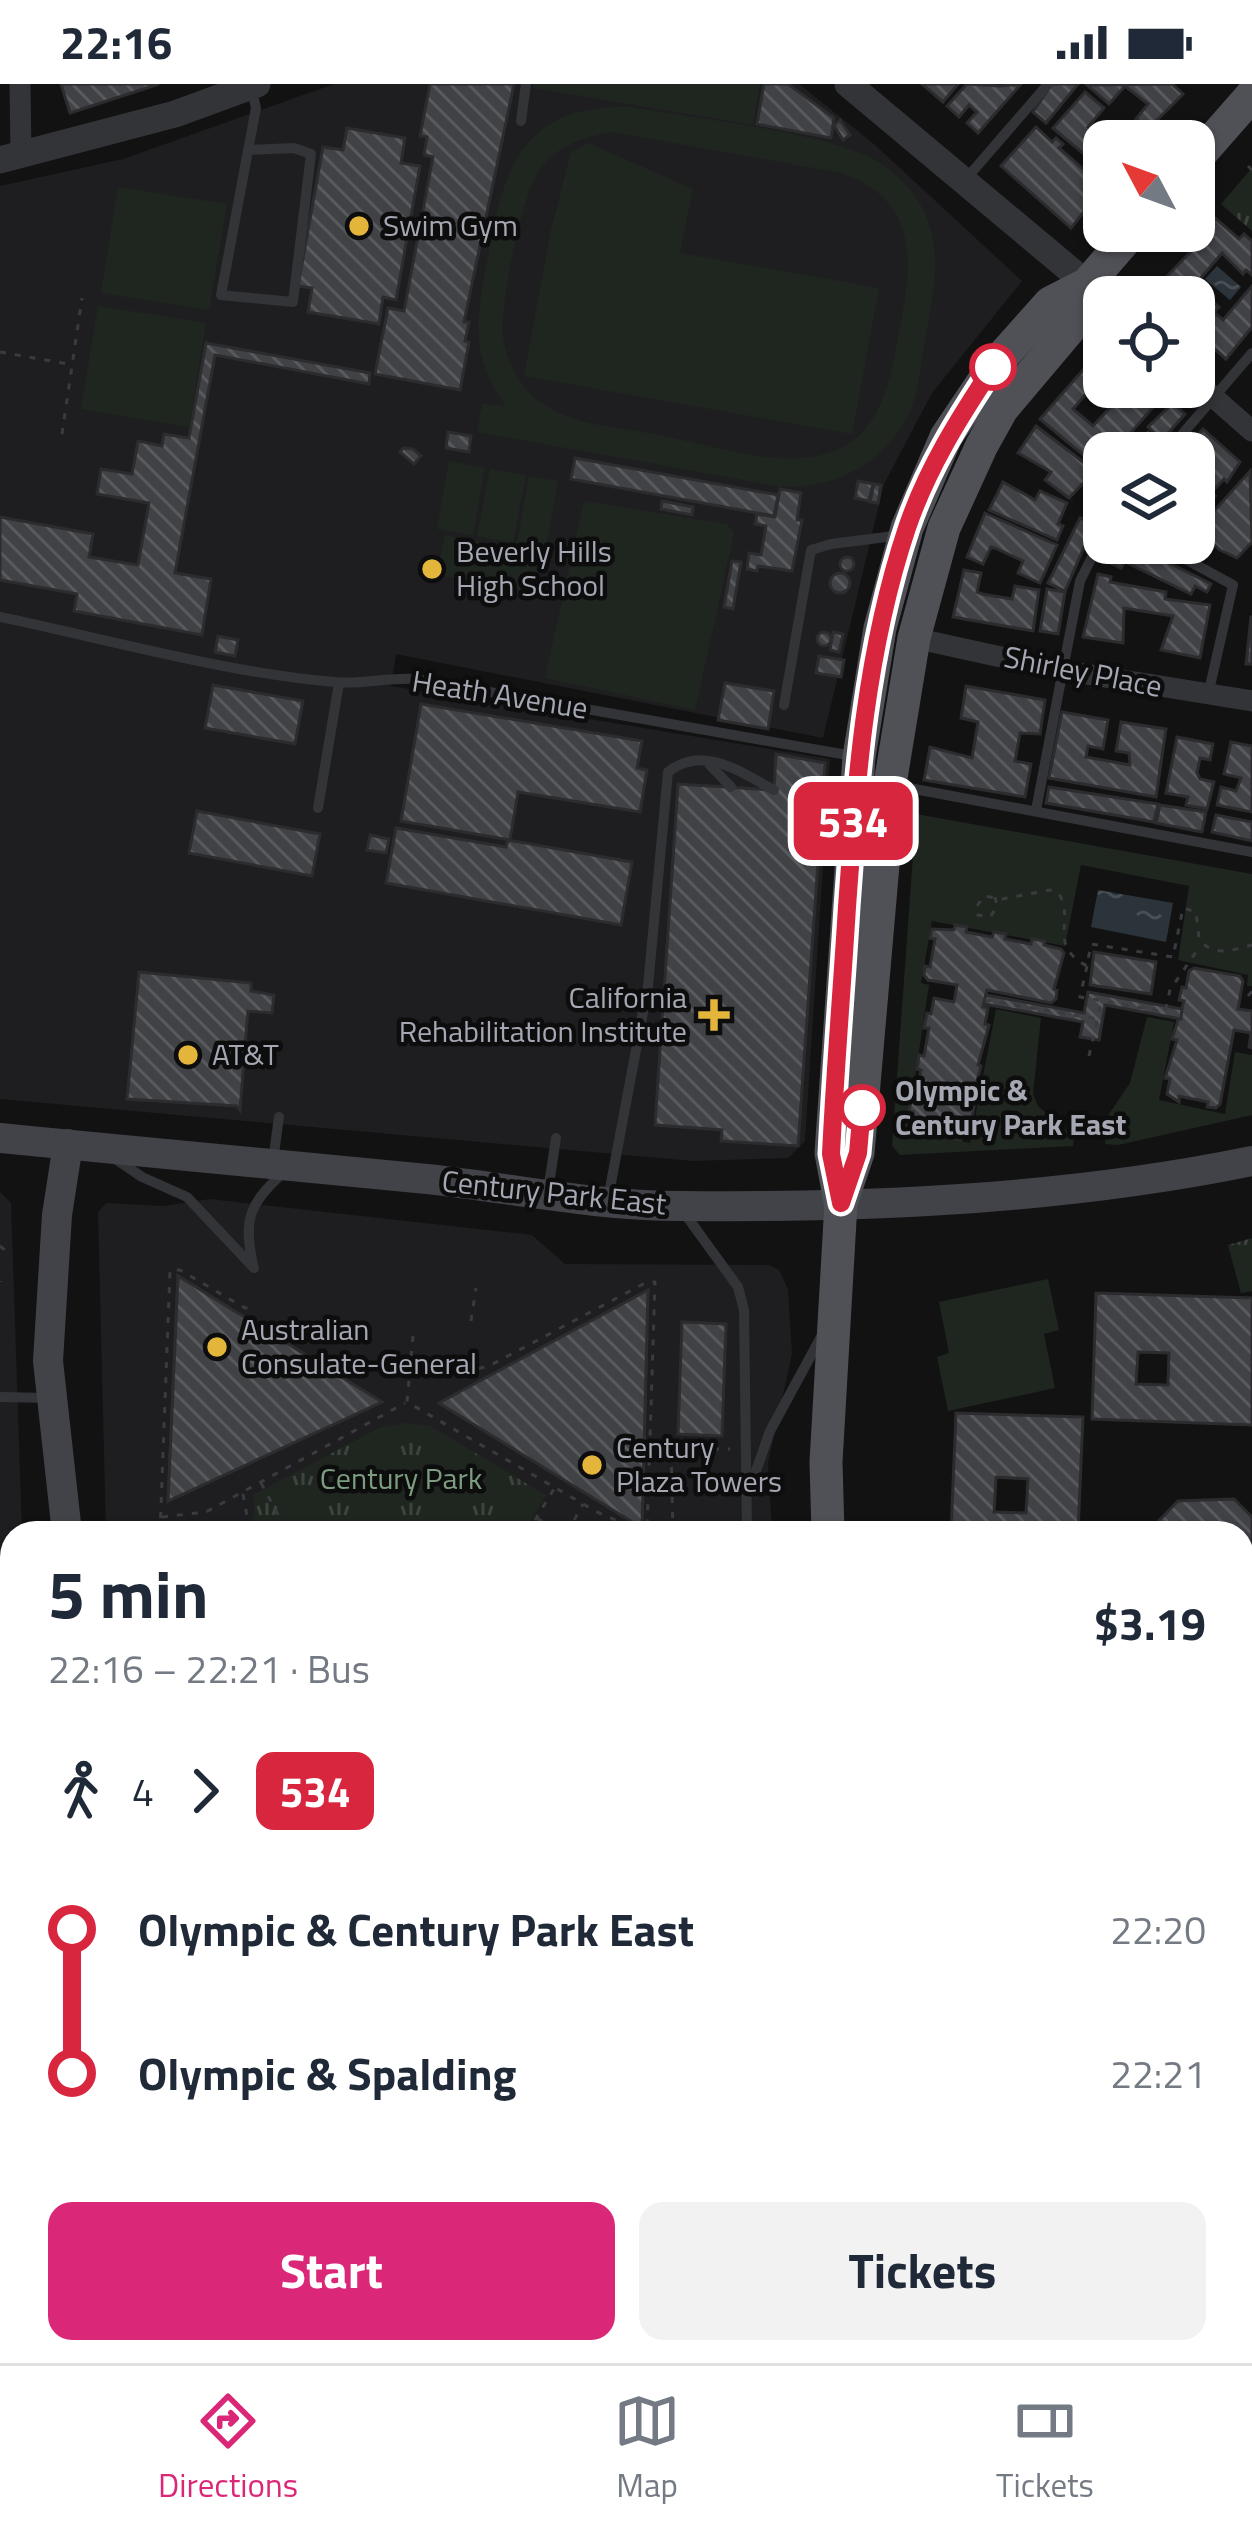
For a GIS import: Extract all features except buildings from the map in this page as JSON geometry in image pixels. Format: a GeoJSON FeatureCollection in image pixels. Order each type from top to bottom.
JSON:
{"type":"FeatureCollection","features":[{"type":"Feature","properties":{"kind":"main road"},"geometry":{"type":"LineString","coordinates":[[1215,137],[1252,95]]}},
{"type":"Feature","properties":{"kind":"main road"},"geometry":{"type":"LineString","coordinates":[[841,1203],[831,1154],[859,757],[880,628],[905,535],[946,437],[993,367],[1050,303],[1083,295]]}},
{"type":"Feature","properties":{"kind":"main road"},"geometry":{"type":"LineString","coordinates":[[828,1521],[826,1462],[841,1203],[858,1153],[890,784],[914,638],[944,528],[982,445],[1002,409],[1083,311]]}},
{"type":"Feature","properties":{"kind":"main road","name":"Century Park East"},"geometry":{"type":"LineString","coordinates":[[0,1138],[608,1203],[680,1206],[1075,1190],[1252,1161]]}},
{"type":"Feature","properties":{"kind":"main road"},"geometry":{"type":"LineString","coordinates":[[66,1521],[49,1361],[57,1215],[68,1144]]}},
{"type":"Feature","properties":{"kind":"street"},"geometry":{"type":"LineString","coordinates":[[20,84],[10,158],[175,114],[254,85]]}},
{"type":"Feature","properties":{"kind":"street"},"geometry":{"type":"LineString","coordinates":[[848,84],[1083,282]]}},
{"type":"Feature","properties":{"kind":"street"},"geometry":{"type":"LineString","coordinates":[[1215,399],[1252,431]]}},
{"type":"Feature","properties":{"kind":"street","name":"Shirley Place"},"geometry":{"type":"LineString","coordinates":[[914,638],[1061,670],[1252,701]]}},
{"type":"Feature","properties":{"kind":"lane"},"geometry":{"type":"LineString","coordinates":[[521,121],[526,84]]}},
{"type":"Feature","properties":{"kind":"lane"},"geometry":{"type":"LineString","coordinates":[[964,181],[1048,84]]}},
{"type":"Feature","properties":{"kind":"lane"},"geometry":{"type":"LineString","coordinates":[[249,150],[294,148],[310,154],[293,302],[221,295],[256,108],[254,85]]}},
{"type":"Feature","properties":{"kind":"lane"},"geometry":{"type":"LineString","coordinates":[[1215,395],[1252,353]]}},
{"type":"Feature","properties":{"kind":"lane"},"geometry":{"type":"LineString","coordinates":[[1184,432],[1204,408]]}},
{"type":"Feature","properties":{"kind":"lane"},"geometry":{"type":"LineString","coordinates":[[784,705],[811,550],[905,535]]}},
{"type":"Feature","properties":{"kind":"lane"},"geometry":{"type":"LineString","coordinates":[[1036,810],[1061,670],[1080,581],[1088,564]]}},
{"type":"Feature","properties":{"kind":"lane"},"geometry":{"type":"LineString","coordinates":[[1194,564],[1233,586],[1208,695]]}},
{"type":"Feature","properties":{"kind":"lane","name":"Heath Avenue"},"geometry":{"type":"LineString","coordinates":[[0,617],[273,674],[340,683],[384,677],[416,680],[859,757]]}},
{"type":"Feature","properties":{"kind":"lane"},"geometry":{"type":"LineString","coordinates":[[318,808],[340,683]]}},
{"type":"Feature","properties":{"kind":"lane"},"geometry":{"type":"LineString","coordinates":[[702,759],[731,787]]}},
{"type":"Feature","properties":{"kind":"lane"},"geometry":{"type":"LineString","coordinates":[[608,1203],[648,986],[668,772],[680,763],[702,759],[728,765],[774,790]]}},
{"type":"Feature","properties":{"kind":"lane"},"geometry":{"type":"LineString","coordinates":[[890,784],[1252,852]]}},
{"type":"Feature","properties":{"kind":"lane"},"geometry":{"type":"LineString","coordinates":[[104,1150],[142,1177],[187,1197],[254,1268],[245,1229],[259,1195],[281,1165],[279,1117]]}},
{"type":"Feature","properties":{"kind":"lane"},"geometry":{"type":"LineString","coordinates":[[548,1195],[556,1138]]}},
{"type":"Feature","properties":{"kind":"lane"},"geometry":{"type":"LineString","coordinates":[[680,1206],[724,1264],[738,1287],[744,1310],[747,1521]]}},
{"type":"Feature","properties":{"kind":"lane"},"geometry":{"type":"LineString","coordinates":[[747,1494],[770,1431],[834,1313]]}},
{"type":"Feature","properties":{"kind":"lane"},"geometry":{"type":"LineString","coordinates":[[0,1397],[52,1398]]}},
{"type":"Feature","properties":{"kind":"path"},"geometry":{"type":"LineString","coordinates":[[62,434],[82,298]]}},
{"type":"Feature","properties":{"kind":"path"},"geometry":{"type":"LineString","coordinates":[[0,352],[74,364]]}},
{"type":"Feature","properties":{"kind":"path"},"geometry":{"type":"LineString","coordinates":[[995,898],[1049,890],[1059,894],[1065,910],[1061,931],[1065,946],[1075,960],[1087,965]]}},
{"type":"Feature","properties":{"kind":"path"},"geometry":{"type":"LineString","coordinates":[[1183,908],[1196,912],[1201,944],[1170,990],[1165,1012],[1080,997],[1090,944],[1173,958],[1183,908]]}},
{"type":"Feature","properties":{"kind":"path"},"geometry":{"type":"LineString","coordinates":[[1201,944],[1226,952],[1252,944]]}},
{"type":"Feature","properties":{"kind":"path"},"geometry":{"type":"LineString","coordinates":[[985,1000],[1097,1019]]}},
{"type":"Feature","properties":{"kind":"path"},"geometry":{"type":"LineString","coordinates":[[1089,1056],[1101,1000]]}},
{"type":"Feature","properties":{"kind":"path"},"geometry":{"type":"LineString","coordinates":[[0,1246],[7,1252]]}},
{"type":"Feature","properties":{"kind":"path"},"geometry":{"type":"LineString","coordinates":[[162,1521],[170,1270],[179,1270],[245,1308],[255,1307]]}},
{"type":"Feature","properties":{"kind":"path"},"geometry":{"type":"LineString","coordinates":[[464,1372],[489,1366],[645,1283],[655,1282],[646,1521]]}},
{"type":"Feature","properties":{"kind":"path"},"geometry":{"type":"LineString","coordinates":[[471,1321],[476,1288]]}},
{"type":"Feature","properties":{"kind":"path"},"geometry":{"type":"LineString","coordinates":[[407,1402],[413,1336]]}},
{"type":"Feature","properties":{"kind":"path"},"geometry":{"type":"LineString","coordinates":[[162,1517],[206,1512],[407,1402]]}},
{"type":"Feature","properties":{"kind":"path"},"geometry":{"type":"LineString","coordinates":[[407,1402],[620,1521]]}},
{"type":"Feature","properties":{"kind":"path"},"geometry":{"type":"LineString","coordinates":[[673,1521],[671,1445],[710,1443],[710,1449],[730,1449]]}},
{"type":"Feature","properties":{"kind":"path"},"geometry":{"type":"LineString","coordinates":[[260,1482],[281,1521]]}},
{"type":"Feature","properties":{"kind":"path"},"geometry":{"type":"LineString","coordinates":[[534,1521],[555,1488]]}},
{"type":"Feature","properties":{"kind":"path"},"geometry":{"type":"LineString","coordinates":[[242,1492],[248,1521]]}},
{"type":"Feature","properties":{"kind":"path"},"geometry":{"type":"LineString","coordinates":[[572,1521],[583,1504]]}},
{"type":"Feature","properties":{"kind":"path"},"geometry":{"type":"LineString","coordinates":[[536,1518],[542,1521]]}},
{"type":"Feature","properties":{"kind":"shaded area","name":"Beverly Hills High School"},"geometry":{"type":"Polygon","coordinates":[[[334,84],[799,84],[874,144],[1022,281],[932,393],[884,484],[823,738],[396,654],[391,686],[830,759],[805,1141],[788,1158],[693,1161],[0,1099],[0,186],[123,159],[334,84]]]}},
{"type":"Feature","properties":{"kind":"shaded area"},"geometry":{"type":"Polygon","coordinates":[[[0,1192],[11,1203],[22,1521],[0,1521],[0,1192]]]}},
{"type":"Feature","properties":{"kind":"shaded area"},"geometry":{"type":"Polygon","coordinates":[[[210,1199],[532,1235],[565,1264],[769,1265],[779,1270],[788,1289],[792,1354],[768,1463],[771,1521],[106,1521],[98,1212],[106,1203],[163,1206],[210,1199]]]}},
{"type":"Feature","properties":{"kind":"green space"},"geometry":{"type":"Polygon","coordinates":[[[534,84],[760,84],[753,125],[534,88],[534,84]]]}},
{"type":"Feature","properties":{"kind":"green space"},"geometry":{"type":"Polygon","coordinates":[[[629,107],[801,136],[864,155],[906,185],[929,224],[934,245],[933,290],[913,403],[900,430],[872,459],[818,484],[777,486],[477,432],[482,404],[506,406],[486,369],[479,334],[484,278],[501,195],[524,147],[542,130],[564,117],[629,107]],[[612,132],[563,148],[533,182],[508,277],[503,337],[520,382],[539,401],[569,417],[731,451],[803,458],[848,444],[875,416],[883,397],[904,308],[908,260],[899,219],[886,201],[842,173],[612,132]]]}},
{"type":"Feature","properties":{"kind":"green space"},"geometry":{"type":"Polygon","coordinates":[[[588,143],[693,189],[680,253],[879,288],[852,434],[524,376],[571,152],[588,143]]]}},
{"type":"Feature","properties":{"kind":"green space"},"geometry":{"type":"Polygon","coordinates":[[[1252,168],[1252,231],[1221,204],[1252,168]]]}},
{"type":"Feature","properties":{"kind":"green space"},"geometry":{"type":"Polygon","coordinates":[[[118,187],[227,204],[209,310],[101,293],[118,187]]]}},
{"type":"Feature","properties":{"kind":"green space"},"geometry":{"type":"Polygon","coordinates":[[[98,306],[206,323],[189,427],[81,409],[98,306]]]}},
{"type":"Feature","properties":{"kind":"green space"},"geometry":{"type":"Polygon","coordinates":[[[449,461],[485,468],[473,535],[437,529],[449,461]]]}},
{"type":"Feature","properties":{"kind":"green space"},"geometry":{"type":"Polygon","coordinates":[[[490,469],[526,475],[513,543],[477,536],[490,469]]]}},
{"type":"Feature","properties":{"kind":"green space"},"geometry":{"type":"Polygon","coordinates":[[[529,476],[558,481],[546,547],[517,543],[529,476]]]}},
{"type":"Feature","properties":{"kind":"green space"},"geometry":{"type":"Polygon","coordinates":[[[584,501],[727,524],[734,533],[695,710],[545,678],[584,501]]]}},
{"type":"Feature","properties":{"kind":"green space"},"geometry":{"type":"Polygon","coordinates":[[[445,535],[544,554],[537,593],[437,575],[445,535]]]}},
{"type":"Feature","properties":{"kind":"green space"},"geometry":{"type":"Polygon","coordinates":[[[916,814],[1252,874],[1252,986],[1247,986],[1248,975],[1178,960],[1189,886],[1081,865],[1065,946],[932,921],[921,983],[929,985],[907,1130],[970,1143],[996,1009],[1041,1018],[1033,1094],[1038,1106],[1074,1137],[1073,1146],[900,1155],[892,1146],[916,814]]]}},
{"type":"Feature","properties":{"kind":"green space"},"geometry":{"type":"Polygon","coordinates":[[[1147,1017],[1174,1022],[1159,1100],[1225,1114],[1235,1052],[1252,1055],[1252,1115],[1105,1144],[1107,1117],[1130,1083],[1147,1017]]]}},
{"type":"Feature","properties":{"kind":"green space"},"geometry":{"type":"Polygon","coordinates":[[[1252,1238],[1252,1291],[1241,1293],[1228,1245],[1252,1238]]]}},
{"type":"Feature","properties":{"kind":"green space"},"geometry":{"type":"Polygon","coordinates":[[[1048,1279],[1059,1330],[1044,1334],[1055,1388],[948,1411],[937,1357],[949,1353],[939,1302],[1048,1279]]]}},
{"type":"Feature","properties":{"kind":"green space","name":"Century Park"},"geometry":{"type":"Polygon","coordinates":[[[406,1423],[430,1426],[546,1495],[530,1521],[252,1521],[253,1495],[379,1428],[406,1423]]]}},
{"type":"Feature","properties":{"kind":"water"},"geometry":{"type":"Polygon","coordinates":[[[1217,266],[1241,287],[1230,300],[1215,287],[1215,276],[1208,276],[1217,266]]]}},
{"type":"Feature","properties":{"kind":"water"},"geometry":{"type":"Polygon","coordinates":[[[1098,890],[1173,903],[1166,942],[1091,927],[1098,890]]]}},
{"type":"Feature","properties":{"kind":"bus line","name":"534"},"geometry":{"type":"LineString","coordinates":[[862,1108],[858,1153],[841,1203],[831,1154],[854,807],[880,628],[907,528],[933,467],[946,437],[993,367]]}},
{"type":"Feature","properties":{"kind":"place","name":"Swim Gym"},"geometry":{"type":"Point","coordinates":[359,226]}},
{"type":"Feature","properties":{"kind":"place","name":"Beverly Hills High School"},"geometry":{"type":"Point","coordinates":[432,569]}},
{"type":"Feature","properties":{"kind":"place","name":"California Rehabilitation Institute"},"geometry":{"type":"Point","coordinates":[714,1015]}},
{"type":"Feature","properties":{"kind":"place","name":"AT&T"},"geometry":{"type":"Point","coordinates":[188,1055]}},
{"type":"Feature","properties":{"kind":"place","name":"Olympic & Century Park East"},"geometry":{"type":"Point","coordinates":[862,1108]}},
{"type":"Feature","properties":{"kind":"place","name":"Australian Consulate-General"},"geometry":{"type":"Point","coordinates":[217,1347]}},
{"type":"Feature","properties":{"kind":"place","name":"Century Plaza Towers"},"geometry":{"type":"Point","coordinates":[592,1465]}}]}
